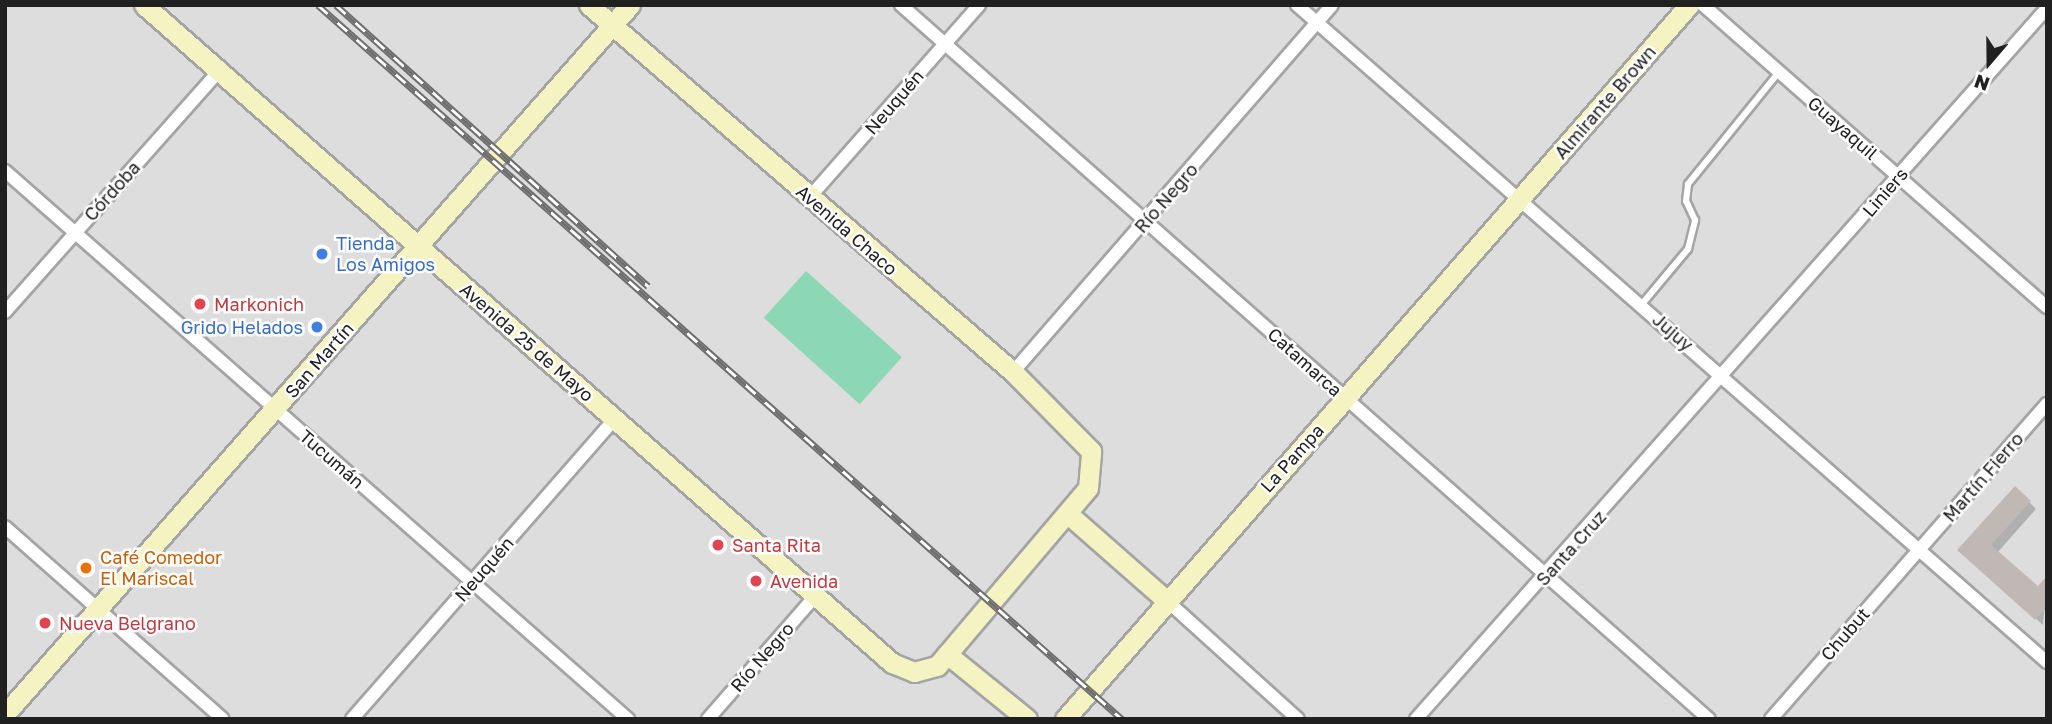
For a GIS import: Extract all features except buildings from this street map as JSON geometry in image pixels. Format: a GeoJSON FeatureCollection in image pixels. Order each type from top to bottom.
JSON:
{"type":"FeatureCollection","features":[{"type":"Feature","properties":{"kind":"street","name":"Avenida 25 de Mayo"},"geometry":{"type":"LineString","coordinates":[[144,5],[892,663],[914,673],[937,666],[947,654]]}},
{"type":"Feature","properties":{"kind":"street","name":"Avenida Chaco"},"geometry":{"type":"LineString","coordinates":[[589,5],[1013,372],[1084,440],[1094,464],[1088,488],[1067,513]]}},
{"type":"Feature","properties":{"kind":"street","name":"San Martín"},"geometry":{"type":"LineString","coordinates":[[5,714],[630,5]]}},
{"type":"Feature","properties":{"kind":"street","name":"Catamarca"},"geometry":{"type":"LineString","coordinates":[[901,5],[1709,719]]}},
{"type":"Feature","properties":{"kind":"street","name":"Neuquén"},"geometry":{"type":"LineString","coordinates":[[809,198],[979,5]]}},
{"type":"Feature","properties":{"kind":"street","name":"Jujuy"},"geometry":{"type":"LineString","coordinates":[[1297,5],[1642,304],[2047,662]]}},
{"type":"Feature","properties":{"kind":"street","name":"Río Negro"},"geometry":{"type":"LineString","coordinates":[[1013,372],[1332,5]]}},
{"type":"Feature","properties":{"kind":"street","name":"Almirante Brown"},"geometry":{"type":"LineString","coordinates":[[1522,199],[1689,5]]}},
{"type":"Feature","properties":{"kind":"street","name":"Guayaquil"},"geometry":{"type":"LineString","coordinates":[[1703,5],[2047,307]]}},
{"type":"Feature","properties":{"kind":"street","name":"Liniers"},"geometry":{"type":"LineString","coordinates":[[1725,377],[2047,8]]}},
{"type":"Feature","properties":{"kind":"street","name":"Córdoba"},"geometry":{"type":"LineString","coordinates":[[5,312],[219,71]]}},
{"type":"Feature","properties":{"kind":"street","name":"Tucumán"},"geometry":{"type":"LineString","coordinates":[[5,171],[628,719]]}},
{"type":"Feature","properties":{"kind":"street","name":"La Pampa"},"geometry":{"type":"LineString","coordinates":[[1065,719],[1165,599],[1522,199]]}},
{"type":"Feature","properties":{"kind":"street","name":"Santa Cruz"},"geometry":{"type":"LineString","coordinates":[[1416,719],[1725,377]]}},
{"type":"Feature","properties":{"kind":"street","name":"Martín Fierro"},"geometry":{"type":"LineString","coordinates":[[1920,550],[2047,404]]}},
{"type":"Feature","properties":{"kind":"street","name":"Neuquén"},"geometry":{"type":"LineString","coordinates":[[352,719],[615,419]]}},
{"type":"Feature","properties":{"kind":"street"},"geometry":{"type":"LineString","coordinates":[[1027,719],[947,654],[1067,513],[1298,719]]}},
{"type":"Feature","properties":{"kind":"street"},"geometry":{"type":"LineString","coordinates":[[5,527],[223,719]]}},
{"type":"Feature","properties":{"kind":"street","name":"Chubut"},"geometry":{"type":"LineString","coordinates":[[1771,719],[1920,550]]}},
{"type":"Feature","properties":{"kind":"street","name":"Río Negro"},"geometry":{"type":"LineString","coordinates":[[708,719],[816,595]]}},
{"type":"Feature","properties":{"kind":"lane"},"geometry":{"type":"LineString","coordinates":[[1642,304],[1688,249],[1695,220],[1686,201],[1688,184],[1779,72]]}},
{"type":"Feature","properties":{"kind":"shaded area"},"geometry":{"type":"Polygon","coordinates":[[[5,5],[2047,5],[2047,719],[5,719],[5,5]]]}},
{"type":"Feature","properties":{"kind":"green space"},"geometry":{"type":"Polygon","coordinates":[[[806,271],[902,357],[860,404],[764,318],[806,271]]]}},
{"type":"Feature","properties":{"kind":"railway"},"geometry":{"type":"LineString","coordinates":[[318,5],[1122,719]]}},
{"type":"Feature","properties":{"kind":"railway"},"geometry":{"type":"LineString","coordinates":[[336,5],[648,286]]}},
{"type":"Feature","properties":{"kind":"place","name":"Tienda Los Amigos"},"geometry":{"type":"Point","coordinates":[322,254]}},
{"type":"Feature","properties":{"kind":"place","name":"Markonich"},"geometry":{"type":"Point","coordinates":[200,304]}},
{"type":"Feature","properties":{"kind":"place","name":"Grido Helados"},"geometry":{"type":"Point","coordinates":[317,327]}},
{"type":"Feature","properties":{"kind":"place","name":"Santa Rita"},"geometry":{"type":"Point","coordinates":[718,545]}},
{"type":"Feature","properties":{"kind":"place","name":"Café Comedor El Mariscal"},"geometry":{"type":"Point","coordinates":[86,568]}},
{"type":"Feature","properties":{"kind":"place","name":"Avenida"},"geometry":{"type":"Point","coordinates":[756,581]}},
{"type":"Feature","properties":{"kind":"place","name":"Nueva Belgrano"},"geometry":{"type":"Point","coordinates":[45,623]}}]}
